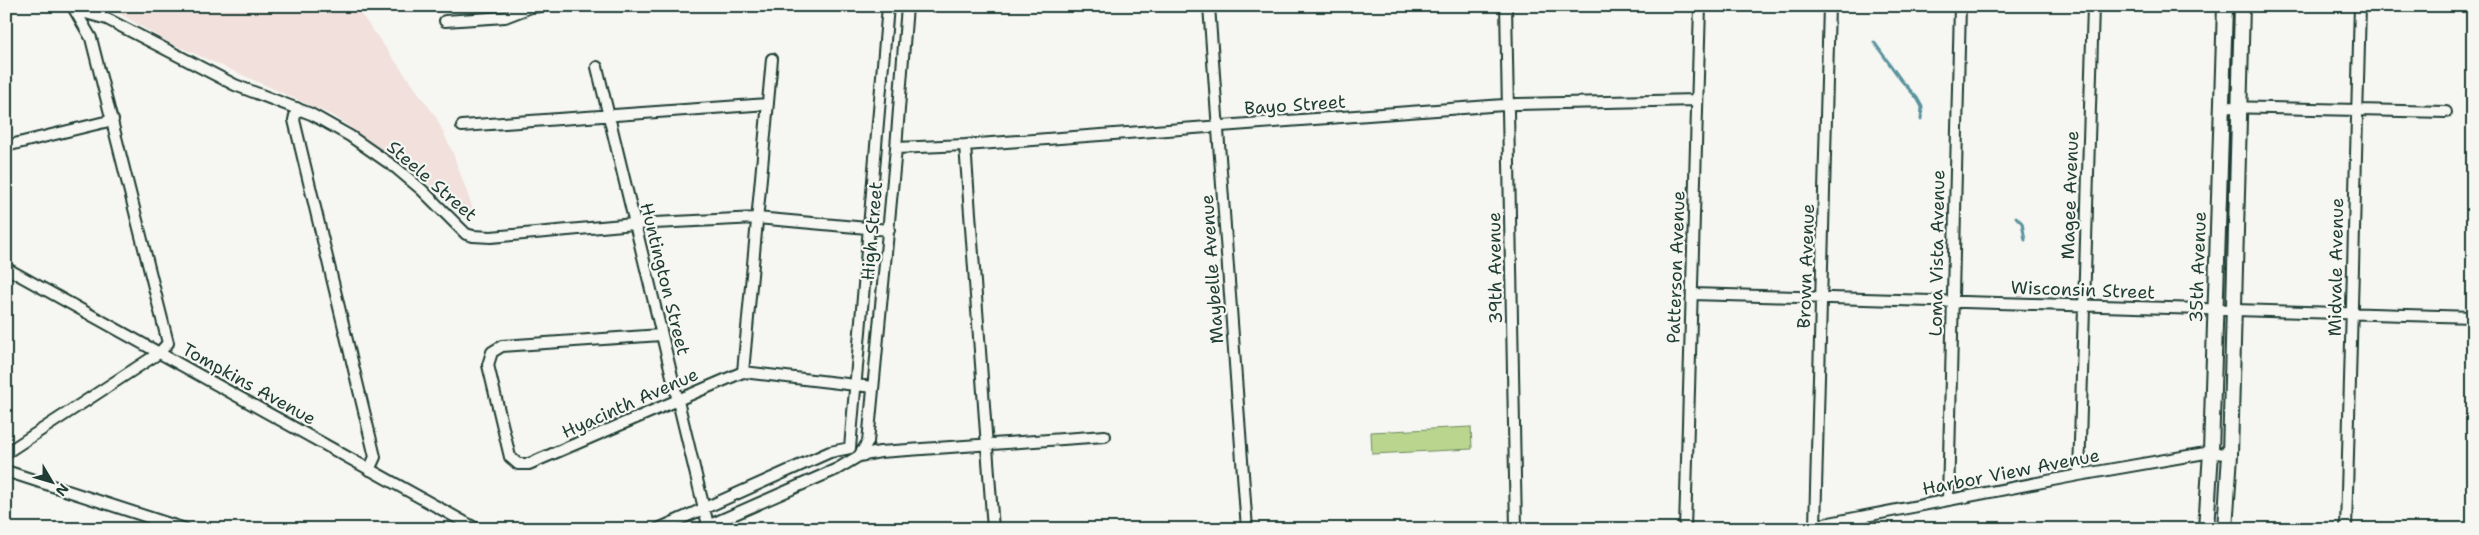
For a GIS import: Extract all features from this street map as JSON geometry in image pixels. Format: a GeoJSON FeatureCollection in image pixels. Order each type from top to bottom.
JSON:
{"type":"FeatureCollection","features":[{"type":"Feature","properties":{"kind":"main road","name":"35th Avenue"},"geometry":{"type":"LineString","coordinates":[[2206,529],[2211,452],[2225,6]]}},
{"type":"Feature","properties":{"kind":"main road","name":"35th Avenue"},"geometry":{"type":"LineString","coordinates":[[2225,529],[2230,455],[2241,6]]}},
{"type":"Feature","properties":{"kind":"street"},"geometry":{"type":"LineString","coordinates":[[445,21],[505,16],[531,7],[541,6]]}},
{"type":"Feature","properties":{"kind":"street","name":"High Street"},"geometry":{"type":"LineString","coordinates":[[850,448],[888,6]]}},
{"type":"Feature","properties":{"kind":"street","name":"High Street"},"geometry":{"type":"LineString","coordinates":[[859,456],[868,442],[896,148],[907,6]]}},
{"type":"Feature","properties":{"kind":"street","name":"Maybelle Avenue"},"geometry":{"type":"LineString","coordinates":[[1209,6],[1247,529]]}},
{"type":"Feature","properties":{"kind":"street","name":"39th Avenue"},"geometry":{"type":"LineString","coordinates":[[1506,6],[1516,529]]}},
{"type":"Feature","properties":{"kind":"street","name":"Patterson Avenue"},"geometry":{"type":"LineString","coordinates":[[1685,529],[1700,6]]}},
{"type":"Feature","properties":{"kind":"street","name":"Brown Avenue"},"geometry":{"type":"LineString","coordinates":[[1815,526],[1829,6]]}},
{"type":"Feature","properties":{"kind":"street","name":"Loma Vista Avenue"},"geometry":{"type":"LineString","coordinates":[[1948,500],[1960,6]]}},
{"type":"Feature","properties":{"kind":"street","name":"Magee Avenue"},"geometry":{"type":"LineString","coordinates":[[2079,475],[2082,306],[2093,6]]}},
{"type":"Feature","properties":{"kind":"street","name":"Midvale Avenue"},"geometry":{"type":"LineString","coordinates":[[2346,529],[2360,6]]}},
{"type":"Feature","properties":{"kind":"street"},"geometry":{"type":"LineString","coordinates":[[6,453],[159,353],[168,343],[91,38],[74,8]]}},
{"type":"Feature","properties":{"kind":"street","name":"Steele Street"},"geometry":{"type":"LineString","coordinates":[[74,8],[107,19],[235,85],[297,108],[350,136],[374,152],[422,190],[461,230],[472,236],[491,237],[634,224],[757,218],[888,230]]}},
{"type":"Feature","properties":{"kind":"street"},"geometry":{"type":"LineString","coordinates":[[743,372],[772,60]]}},
{"type":"Feature","properties":{"kind":"street","name":"Huntington Street"},"geometry":{"type":"LineString","coordinates":[[597,67],[607,116],[678,399],[704,509],[706,528]]}},
{"type":"Feature","properties":{"kind":"street","name":"Bayo Street"},"geometry":{"type":"LineString","coordinates":[[896,148],[965,145],[1508,106],[1697,100]]}},
{"type":"Feature","properties":{"kind":"street"},"geometry":{"type":"LineString","coordinates":[[462,126],[768,104]]}},
{"type":"Feature","properties":{"kind":"street"},"geometry":{"type":"LineString","coordinates":[[2222,107],[2446,112]]}},
{"type":"Feature","properties":{"kind":"street"},"geometry":{"type":"LineString","coordinates":[[297,108],[294,120],[375,457],[369,470]]}},
{"type":"Feature","properties":{"kind":"street"},"geometry":{"type":"LineString","coordinates":[[6,146],[112,120]]}},
{"type":"Feature","properties":{"kind":"street"},"geometry":{"type":"LineString","coordinates":[[965,145],[993,529]]}},
{"type":"Feature","properties":{"kind":"street","name":"Tompkins Avenue"},"geometry":{"type":"LineString","coordinates":[[6,268],[477,529]]}},
{"type":"Feature","properties":{"kind":"street","name":"Wisconsin Street"},"geometry":{"type":"LineString","coordinates":[[1692,294],[2473,317]]}},
{"type":"Feature","properties":{"kind":"street","name":"Hyacinth Avenue"},"geometry":{"type":"LineString","coordinates":[[661,335],[502,346],[492,352],[488,365],[510,457],[518,464],[537,462],[743,372],[873,387]]}},
{"type":"Feature","properties":{"kind":"street"},"geometry":{"type":"LineString","coordinates":[[706,528],[837,469],[859,456],[880,452],[1105,436]]}},
{"type":"Feature","properties":{"kind":"street"},"geometry":{"type":"LineString","coordinates":[[658,529],[830,452],[850,448],[859,456]]}},
{"type":"Feature","properties":{"kind":"street","name":"Harbor View Avenue"},"geometry":{"type":"LineString","coordinates":[[1798,529],[2079,475],[2211,452],[2230,455]]}},
{"type":"Feature","properties":{"kind":"street"},"geometry":{"type":"LineString","coordinates":[[6,471],[169,526],[186,529]]}},
{"type":"Feature","properties":{"kind":"shaded area"},"geometry":{"type":"Polygon","coordinates":[[[107,6],[355,6],[436,117],[452,151],[474,212],[470,222],[422,178],[336,117],[164,40],[107,6]]]}},
{"type":"Feature","properties":{"kind":"green space"},"geometry":{"type":"Polygon","coordinates":[[[1471,427],[1472,449],[1372,454],[1371,432],[1471,427]]]}},
{"type":"Feature","properties":{"kind":"waterway"},"geometry":{"type":"LineString","coordinates":[[1874,42],[1901,80],[1917,98],[1922,107],[1921,119]]}},
{"type":"Feature","properties":{"kind":"waterway"},"geometry":{"type":"LineString","coordinates":[[2016,217],[2022,223],[2025,240]]}}]}
